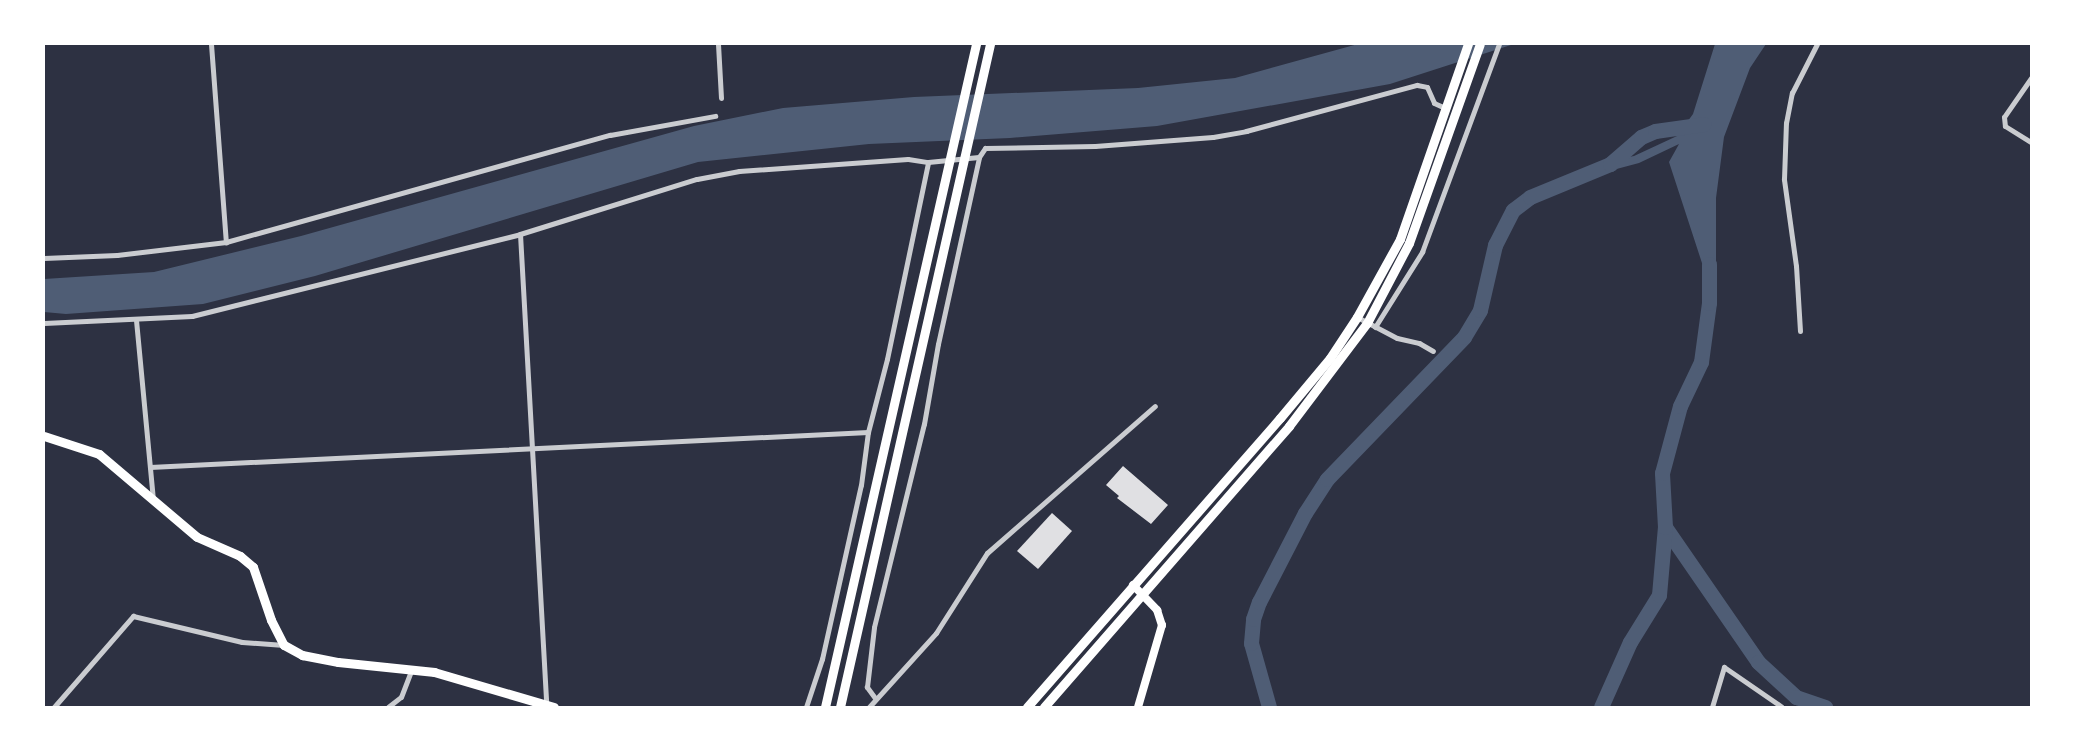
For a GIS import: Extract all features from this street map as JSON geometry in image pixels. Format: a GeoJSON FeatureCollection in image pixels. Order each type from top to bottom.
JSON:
{"type":"FeatureCollection","features":[{"type":"Feature","properties":{"kind":"highway"},"geometry":{"type":"LineString","coordinates":[[824,707],[945,170],[976,44]]}},
{"type":"Feature","properties":{"kind":"highway"},"geometry":{"type":"LineString","coordinates":[[840,707],[990,44]]}},
{"type":"Feature","properties":{"kind":"highway"},"geometry":{"type":"LineString","coordinates":[[1027,707],[1330,358],[1358,317],[1400,239],[1468,44]]}},
{"type":"Feature","properties":{"kind":"highway"},"geometry":{"type":"LineString","coordinates":[[1044,707],[1246,476],[1320,389],[1371,325],[1409,243],[1480,44]]}},
{"type":"Feature","properties":{"kind":"highway"},"geometry":{"type":"LineString","coordinates":[[44,436],[99,454],[122,470],[153,500],[197,537],[240,556],[253,567],[271,620],[284,645],[302,655],[338,662],[412,669],[550,705]]}},
{"type":"Feature","properties":{"kind":"main road"},"geometry":{"type":"LineString","coordinates":[[1133,585],[1157,610],[1162,625],[1138,707]]}},
{"type":"Feature","properties":{"kind":"street"},"geometry":{"type":"LineString","coordinates":[[211,44],[226,242]]}},
{"type":"Feature","properties":{"kind":"street"},"geometry":{"type":"LineString","coordinates":[[718,44],[721,98]]}},
{"type":"Feature","properties":{"kind":"street"},"geometry":{"type":"LineString","coordinates":[[1371,325],[1422,252],[1489,66],[1499,44]]}},
{"type":"Feature","properties":{"kind":"street"},"geometry":{"type":"LineString","coordinates":[[1800,331],[1796,266],[1784,179],[1786,123],[1792,93],[1817,44]]}},
{"type":"Feature","properties":{"kind":"street"},"geometry":{"type":"LineString","coordinates":[[2031,78],[2004,117],[2005,126],[2031,142]]}},
{"type":"Feature","properties":{"kind":"street"},"geometry":{"type":"LineString","coordinates":[[875,698],[867,687],[874,627],[924,424],[938,344],[979,157],[985,148],[1094,146],[1213,137],[1246,131],[1417,85],[1428,87],[1434,103],[1445,108]]}},
{"type":"Feature","properties":{"kind":"street"},"geometry":{"type":"LineString","coordinates":[[44,258],[117,255],[226,242],[610,135],[715,116]]}},
{"type":"Feature","properties":{"kind":"street"},"geometry":{"type":"LineString","coordinates":[[44,323],[192,316],[520,234],[697,178],[738,171],[908,158],[928,162],[979,157]]}},
{"type":"Feature","properties":{"kind":"street"},"geometry":{"type":"LineString","coordinates":[[806,707],[824,650],[861,485],[868,432],[887,359],[928,162]]}},
{"type":"Feature","properties":{"kind":"street"},"geometry":{"type":"LineString","coordinates":[[520,234],[550,705]]}},
{"type":"Feature","properties":{"kind":"street"},"geometry":{"type":"LineString","coordinates":[[1358,317],[1371,325],[1433,351]]}},
{"type":"Feature","properties":{"kind":"street"},"geometry":{"type":"LineString","coordinates":[[136,320],[153,500]]}},
{"type":"Feature","properties":{"kind":"street"},"geometry":{"type":"LineString","coordinates":[[869,707],[875,698],[936,633],[987,553],[1155,406]]}},
{"type":"Feature","properties":{"kind":"street"},"geometry":{"type":"LineString","coordinates":[[150,467],[534,446],[868,432]]}},
{"type":"Feature","properties":{"kind":"street"},"geometry":{"type":"LineString","coordinates":[[54,707],[133,616],[242,642],[284,645]]}},
{"type":"Feature","properties":{"kind":"street"},"geometry":{"type":"LineString","coordinates":[[1712,707],[1724,667],[1782,707]]}},
{"type":"Feature","properties":{"kind":"street"},"geometry":{"type":"LineString","coordinates":[[388,707],[401,697],[412,669]]}},
{"type":"Feature","properties":{"kind":"water"},"geometry":{"type":"Polygon","coordinates":[[[1358,44],[1514,44],[1390,84],[1157,126],[1010,138],[869,144],[698,162],[315,276],[203,304],[66,314],[44,312],[44,279],[154,272],[301,236],[694,126],[783,108],[914,97],[1138,88],[1235,78],[1358,44]]]}},
{"type":"Feature","properties":{"kind":"water"},"geometry":{"type":"Polygon","coordinates":[[[1715,44],[1766,44],[1750,68],[1724,137],[1716,198],[1716,306],[1669,162],[1679,144],[1639,163],[1594,175],[1598,163],[1634,156],[1677,136],[1693,114],[1715,44]]]}},
{"type":"Feature","properties":{"kind":"building"},"geometry":{"type":"Polygon","coordinates":[[[1123,466],[1168,505],[1151,524],[1117,498],[1119,496],[1106,485],[1123,466]]]}},
{"type":"Feature","properties":{"kind":"building"},"geometry":{"type":"Polygon","coordinates":[[[1052,513],[1072,531],[1038,569],[1017,551],[1052,513]]]}},
{"type":"Feature","properties":{"kind":"waterway"},"geometry":{"type":"LineString","coordinates":[[1269,707],[1251,643],[1253,619],[1259,602],[1305,513],[1327,479],[1464,337],[1480,310],[1495,245],[1513,210],[1530,197],[1610,164],[1641,137],[1655,131],[1704,124]]}},
{"type":"Feature","properties":{"kind":"waterway"},"geometry":{"type":"LineString","coordinates":[[1601,707],[1630,642],[1659,595],[1665,527],[1662,473],[1680,406],[1701,362],[1709,303],[1709,264]]}},
{"type":"Feature","properties":{"kind":"waterway"},"geometry":{"type":"LineString","coordinates":[[1665,527],[1758,662],[1796,697],[1825,707]]}}]}
